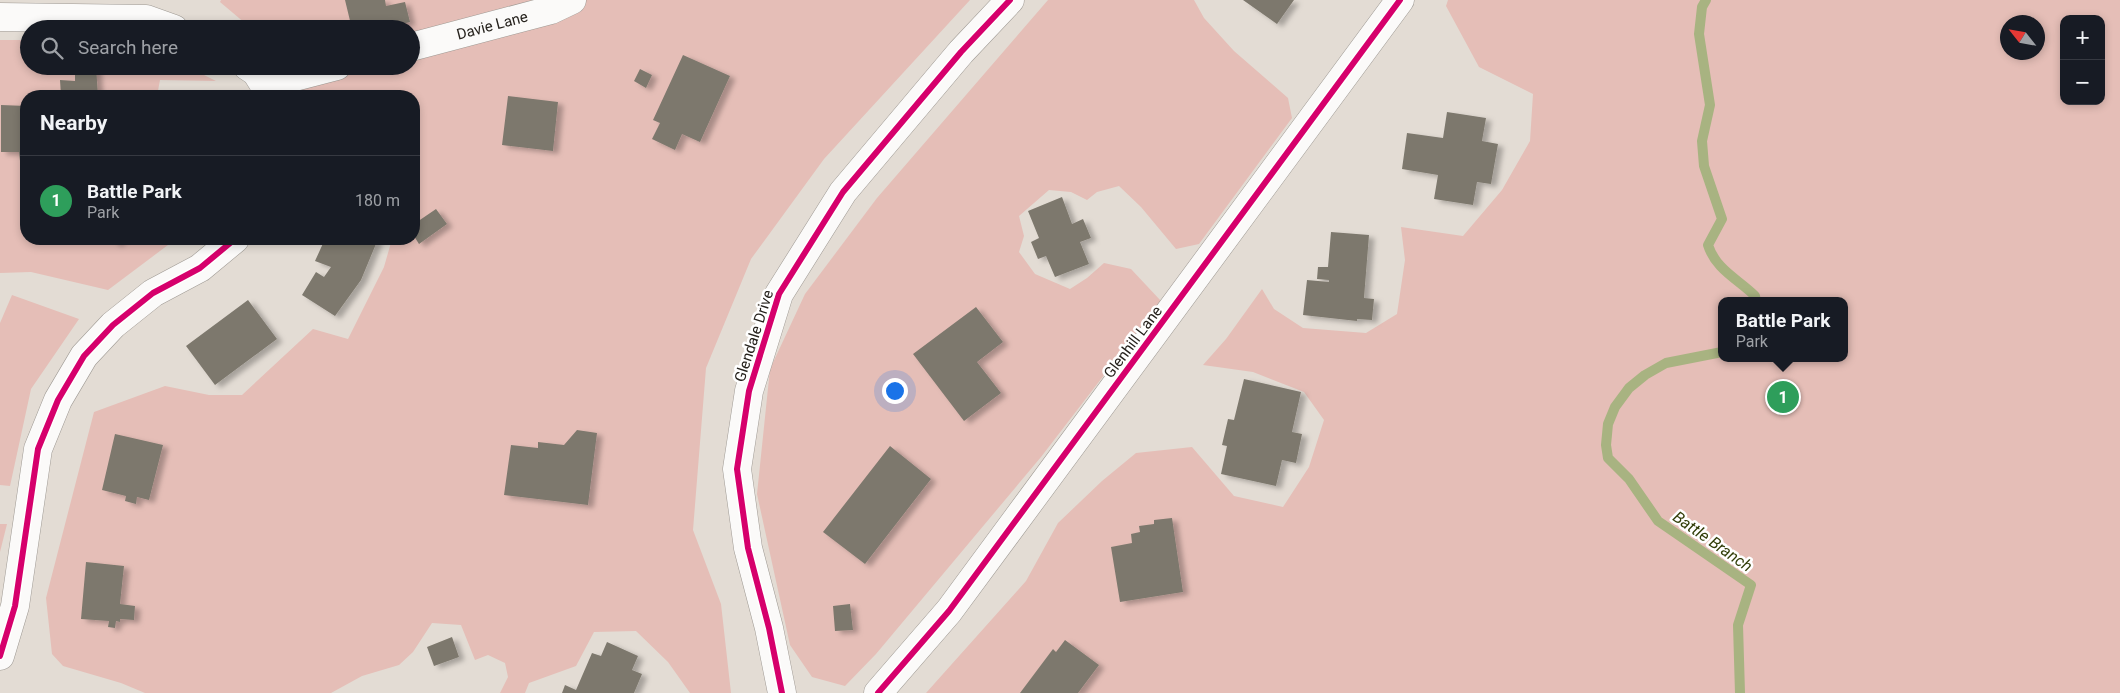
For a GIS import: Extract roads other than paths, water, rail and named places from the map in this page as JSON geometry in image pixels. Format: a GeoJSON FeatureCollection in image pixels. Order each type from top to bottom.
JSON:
{"type":"FeatureCollection","features":[{"type":"Feature","properties":{"kind":"street","name":"Davie Lane"},"geometry":{"type":"LineString","coordinates":[[420,44],[551,10],[572,0]]}},
{"type":"Feature","properties":{"kind":"street","name":"Glendale Drive"},"geometry":{"type":"LineString","coordinates":[[782,693],[769,628],[748,548],[737,469],[749,391],[779,294],[843,192],[961,52],[1010,0]]}},
{"type":"Feature","properties":{"kind":"street","name":"Glenhill Lane"},"geometry":{"type":"LineString","coordinates":[[878,693],[949,611],[1400,0]]}},
{"type":"Feature","properties":{"kind":"street"},"geometry":{"type":"LineString","coordinates":[[0,18],[149,20]]}},
{"type":"Feature","properties":{"kind":"street"},"geometry":{"type":"LineString","coordinates":[[261,83],[296,75]]}},
{"type":"Feature","properties":{"kind":"street"},"geometry":{"type":"LineString","coordinates":[[0,656],[15,606],[38,449],[58,400],[84,356],[113,325],[153,292],[200,268],[228,245]]}},
{"type":"Feature","properties":{"kind":"waterway","name":"Battle Branch"},"geometry":{"type":"LineString","coordinates":[[1706,0],[1702,7],[1699,34],[1710,105],[1702,141],[1704,166],[1722,219],[1708,245],[1722,268],[1755,297]]}},
{"type":"Feature","properties":{"kind":"waterway","name":"Battle Branch"},"geometry":{"type":"LineString","coordinates":[[1718,353],[1666,363],[1645,375],[1629,388],[1615,407],[1608,424],[1606,445],[1608,458],[1629,479],[1658,521],[1751,585],[1738,625],[1740,693]]}},
{"type":"Feature","properties":{"kind":"place","name":"Battle Park"},"geometry":{"type":"Point","coordinates":[1783,397]}}]}
